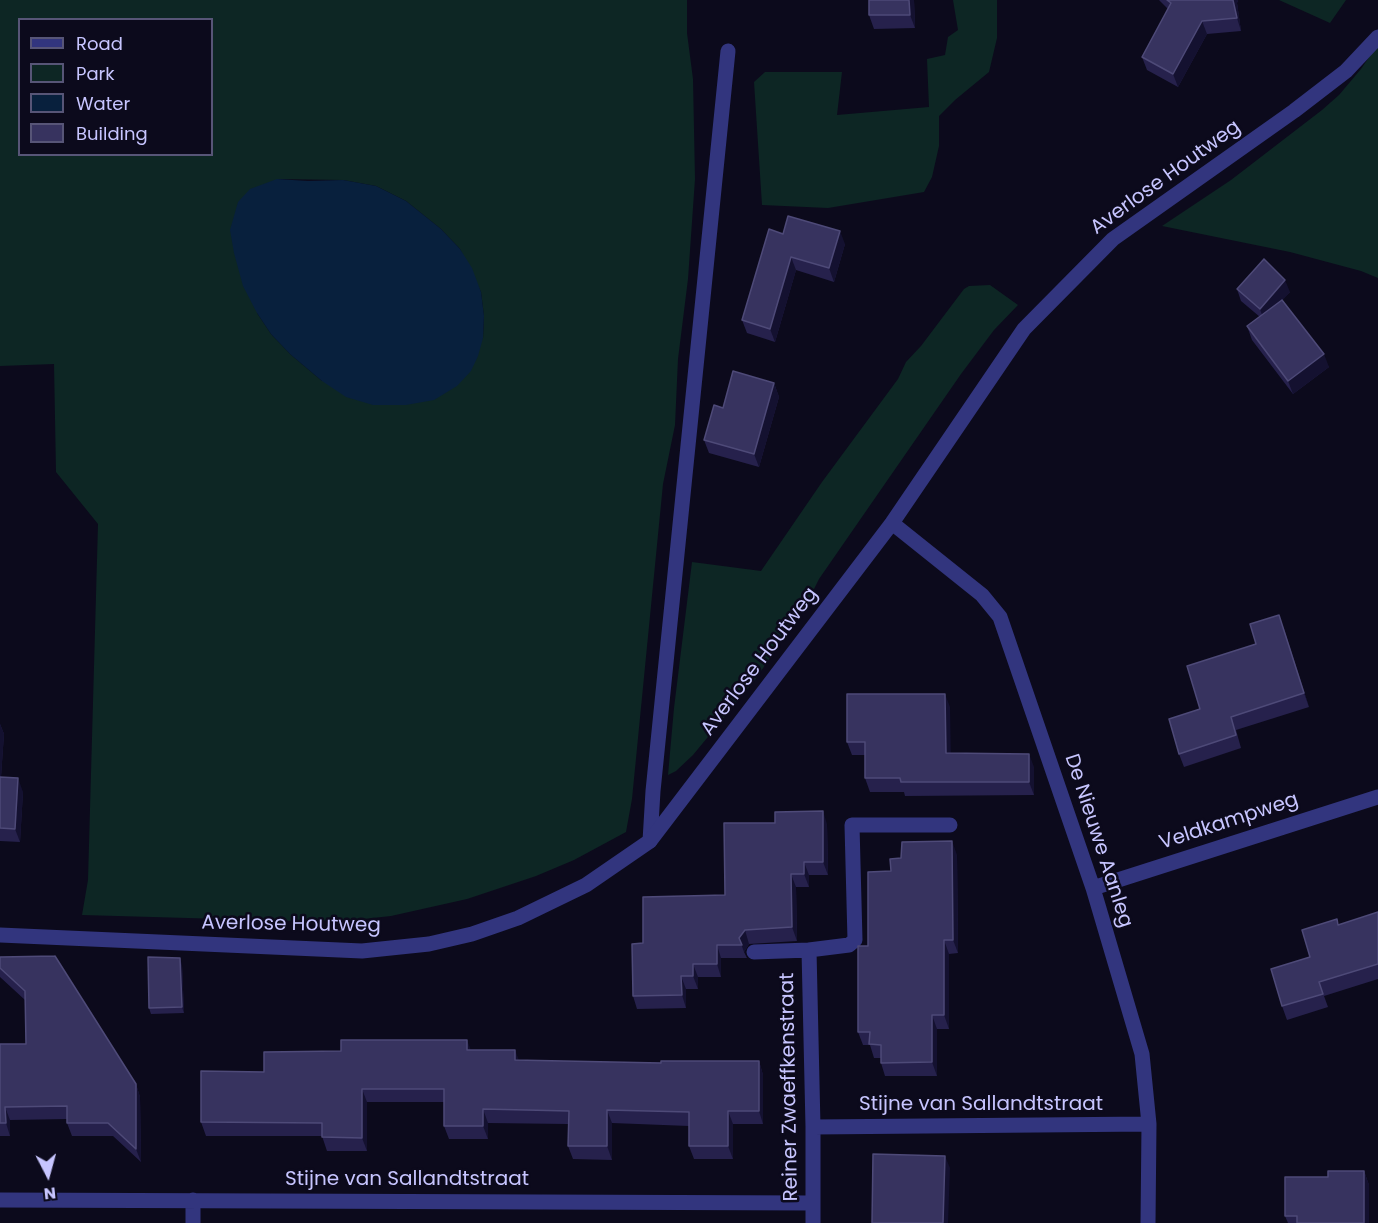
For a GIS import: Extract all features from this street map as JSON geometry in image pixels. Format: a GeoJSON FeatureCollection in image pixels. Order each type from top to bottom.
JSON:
{"type":"FeatureCollection","features":[{"type":"Feature","properties":{"kind":"street","name":"Averlose Houtweg"},"geometry":{"type":"LineString","coordinates":[[0,935],[362,951],[429,944],[472,934],[518,918],[586,885],[650,841],[892,523],[1024,329],[1113,239],[1303,104],[1346,71],[1378,38]]}},
{"type":"Feature","properties":{"kind":"street"},"geometry":{"type":"LineString","coordinates":[[650,841],[653,791],[728,51]]}},
{"type":"Feature","properties":{"kind":"street","name":"De Nieuwe Aanleg"},"geometry":{"type":"LineString","coordinates":[[892,523],[982,595],[1000,617],[1093,888],[1142,1054],[1149,1124],[1148,1223]]}},
{"type":"Feature","properties":{"kind":"street","name":"Veldkampweg"},"geometry":{"type":"LineString","coordinates":[[1093,888],[1378,797]]}},
{"type":"Feature","properties":{"kind":"street","name":"Reiner Zwaeffkenstraat"},"geometry":{"type":"LineString","coordinates":[[754,952],[809,950],[849,945],[855,940],[852,825],[950,825]]}},
{"type":"Feature","properties":{"kind":"street","name":"Reiner Zwaeffkenstraat"},"geometry":{"type":"LineString","coordinates":[[809,950],[813,1223]]}},
{"type":"Feature","properties":{"kind":"street","name":"Stijne van Sallandtstraat"},"geometry":{"type":"LineString","coordinates":[[813,1127],[1149,1124]]}},
{"type":"Feature","properties":{"kind":"street","name":"Stijne van Sallandtstraat"},"geometry":{"type":"LineString","coordinates":[[0,1200],[813,1203]]}},
{"type":"Feature","properties":{"kind":"street"},"geometry":{"type":"LineString","coordinates":[[193,1200],[193,1223]]}},
{"type":"Feature","properties":{"kind":"green space"},"geometry":{"type":"Polygon","coordinates":[[[0,0],[687,0],[687,33],[693,79],[695,179],[688,279],[678,359],[675,425],[663,484],[632,799],[626,832],[574,860],[536,876],[467,899],[391,916],[354,920],[293,921],[82,915],[88,880],[98,524],[56,472],[54,364],[0,366],[0,0]],[[277,179],[257,313],[271,334],[290,354],[322,381],[483,338],[484,316],[481,292],[460,249],[441,229],[406,201],[376,186],[343,180],[277,179]]]}},
{"type":"Feature","properties":{"kind":"green space"},"geometry":{"type":"Polygon","coordinates":[[[953,0],[997,0],[997,38],[989,72],[939,116],[939,146],[932,177],[924,192],[828,208],[762,205],[754,82],[765,72],[842,72],[837,115],[929,107],[927,59],[945,55],[948,37],[958,30],[953,0]]]}},
{"type":"Feature","properties":{"kind":"green space"},"geometry":{"type":"Polygon","coordinates":[[[1279,0],[1346,0],[1330,23],[1279,0]]]}},
{"type":"Feature","properties":{"kind":"green space"},"geometry":{"type":"Polygon","coordinates":[[[1378,44],[1378,278],[1361,271],[1290,252],[1162,226],[1231,180],[1322,110],[1339,95],[1378,44]]]}},
{"type":"Feature","properties":{"kind":"green space"},"geometry":{"type":"Polygon","coordinates":[[[990,285],[1018,305],[994,330],[961,374],[819,579],[807,603],[755,680],[693,755],[676,771],[668,775],[692,562],[761,571],[822,482],[898,379],[906,362],[964,289],[969,286],[990,285]]]}},
{"type":"Feature","properties":{"kind":"water"},"geometry":{"type":"Polygon","coordinates":[[[277,179],[343,180],[376,186],[406,201],[441,229],[460,249],[472,268],[481,292],[484,316],[483,338],[478,356],[471,371],[457,386],[434,400],[406,405],[373,405],[346,397],[322,381],[290,354],[271,334],[243,286],[230,230],[238,202],[250,189],[277,179]]]}},
{"type":"Feature","properties":{"kind":"building"},"geometry":{"type":"Polygon","coordinates":[[[869,0],[909,0],[910,15],[869,15],[869,0]]]}},
{"type":"Feature","properties":{"kind":"building"},"geometry":{"type":"Polygon","coordinates":[[[1167,0],[1233,0],[1237,18],[1202,21],[1173,74],[1142,57],[1171,3],[1167,0]]]}},
{"type":"Feature","properties":{"kind":"building"},"geometry":{"type":"Polygon","coordinates":[[[788,216],[840,231],[829,268],[791,257],[770,329],[742,320],[769,229],[783,234],[788,216]]]}},
{"type":"Feature","properties":{"kind":"building"},"geometry":{"type":"Polygon","coordinates":[[[1264,259],[1285,280],[1260,309],[1237,289],[1264,259]]]}},
{"type":"Feature","properties":{"kind":"building"},"geometry":{"type":"Polygon","coordinates":[[[1282,300],[1324,354],[1288,381],[1247,326],[1282,300]]]}},
{"type":"Feature","properties":{"kind":"building"},"geometry":{"type":"Polygon","coordinates":[[[733,371],[774,383],[754,454],[704,440],[714,405],[723,408],[733,371]]]}},
{"type":"Feature","properties":{"kind":"building"},"geometry":{"type":"Polygon","coordinates":[[[1279,615],[1304,693],[1231,717],[1236,735],[1179,754],[1169,719],[1200,709],[1187,666],[1256,644],[1250,624],[1279,615]]]}},
{"type":"Feature","properties":{"kind":"building"},"geometry":{"type":"Polygon","coordinates":[[[847,694],[945,694],[946,753],[1029,754],[1029,782],[901,782],[900,778],[865,778],[865,742],[847,742],[847,694]]]}},
{"type":"Feature","properties":{"kind":"building"},"geometry":{"type":"Polygon","coordinates":[[[0,777],[18,778],[15,829],[0,828],[0,777]]]}},
{"type":"Feature","properties":{"kind":"building"},"geometry":{"type":"Polygon","coordinates":[[[823,811],[823,862],[804,862],[804,874],[791,874],[792,927],[745,930],[739,938],[742,945],[717,945],[717,964],[693,964],[693,976],[681,976],[682,995],[633,996],[632,944],[643,943],[643,897],[725,895],[724,823],[775,823],[775,812],[823,811]]]}},
{"type":"Feature","properties":{"kind":"building"},"geometry":{"type":"Polygon","coordinates":[[[952,841],[953,940],[944,940],[944,1015],[932,1015],[932,1062],[881,1063],[881,1045],[869,1044],[870,1032],[858,1032],[858,946],[868,946],[868,872],[891,871],[890,859],[901,858],[902,842],[952,841]]]}},
{"type":"Feature","properties":{"kind":"building"},"geometry":{"type":"Polygon","coordinates":[[[1378,912],[1378,964],[1319,982],[1323,994],[1282,1006],[1271,969],[1310,957],[1302,930],[1337,919],[1338,925],[1378,912]]]}},
{"type":"Feature","properties":{"kind":"building"},"geometry":{"type":"Polygon","coordinates":[[[55,956],[136,1084],[136,1149],[108,1123],[67,1123],[67,1106],[5,1107],[6,1123],[0,1123],[0,1044],[26,1044],[25,991],[0,968],[0,957],[55,956]]]}},
{"type":"Feature","properties":{"kind":"building"},"geometry":{"type":"Polygon","coordinates":[[[148,957],[180,958],[182,1007],[149,1008],[148,957]]]}},
{"type":"Feature","properties":{"kind":"building"},"geometry":{"type":"Polygon","coordinates":[[[341,1040],[467,1040],[467,1050],[515,1050],[515,1060],[661,1063],[661,1061],[759,1061],[759,1111],[728,1111],[728,1146],[689,1146],[689,1112],[607,1110],[607,1146],[568,1146],[569,1111],[483,1109],[483,1126],[444,1126],[444,1089],[362,1089],[362,1138],[322,1137],[322,1123],[201,1122],[201,1071],[264,1072],[264,1052],[341,1051],[341,1040]]]}},
{"type":"Feature","properties":{"kind":"building"},"geometry":{"type":"Polygon","coordinates":[[[873,1154],[945,1156],[943,1223],[872,1223],[873,1154]]]}},
{"type":"Feature","properties":{"kind":"building"},"geometry":{"type":"Polygon","coordinates":[[[1328,1171],[1364,1171],[1364,1223],[1297,1223],[1297,1216],[1285,1216],[1285,1177],[1328,1177],[1328,1171]]]}}]}
